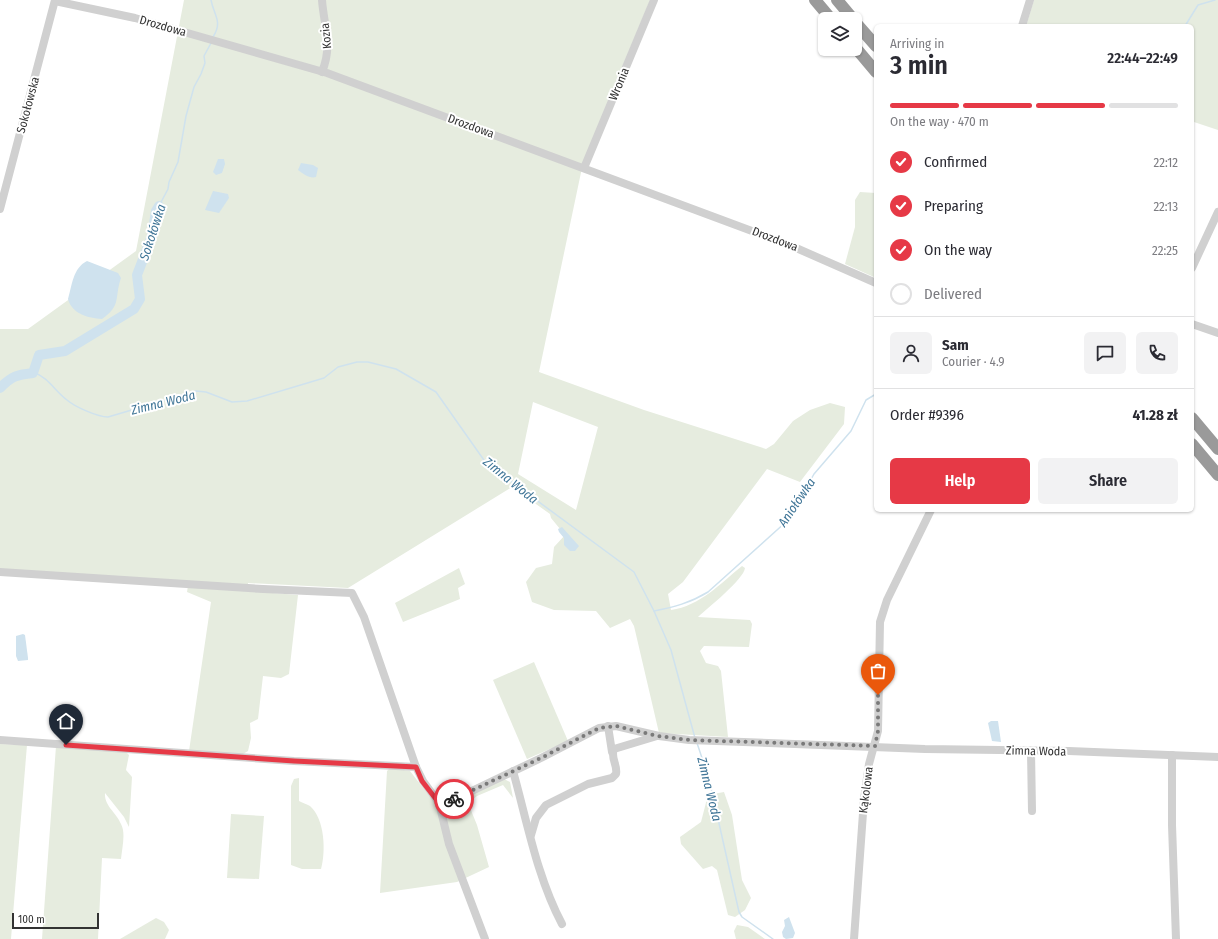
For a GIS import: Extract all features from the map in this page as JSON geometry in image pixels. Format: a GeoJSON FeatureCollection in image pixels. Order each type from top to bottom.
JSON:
{"type":"FeatureCollection","features":[{"type":"Feature","properties":{"kind":"highway"},"geometry":{"type":"LineString","coordinates":[[815,0],[825,12]]}},
{"type":"Feature","properties":{"kind":"highway"},"geometry":{"type":"LineString","coordinates":[[837,0],[847,12]]}},
{"type":"Feature","properties":{"kind":"highway"},"geometry":{"type":"LineString","coordinates":[[862,30],[874,44]]}},
{"type":"Feature","properties":{"kind":"highway"},"geometry":{"type":"LineString","coordinates":[[862,55],[874,70]]}},
{"type":"Feature","properties":{"kind":"highway"},"geometry":{"type":"LineString","coordinates":[[1194,420],[1218,449]]}},
{"type":"Feature","properties":{"kind":"highway"},"geometry":{"type":"LineString","coordinates":[[1194,446],[1218,474]]}},
{"type":"Feature","properties":{"kind":"street","name":"Kozia"},"geometry":{"type":"LineString","coordinates":[[322,0],[328,42],[328,56],[322,72]]}},
{"type":"Feature","properties":{"kind":"street","name":"Wronia"},"geometry":{"type":"LineString","coordinates":[[584,168],[654,0]]}},
{"type":"Feature","properties":{"kind":"street"},"geometry":{"type":"LineString","coordinates":[[1023,24],[1030,0]]}},
{"type":"Feature","properties":{"kind":"street","name":"Drozdowa"},"geometry":{"type":"LineString","coordinates":[[55,1],[135,18],[322,72],[804,250],[874,282]]}},
{"type":"Feature","properties":{"kind":"street","name":"Sokołowska"},"geometry":{"type":"LineString","coordinates":[[0,209],[55,1]]}},
{"type":"Feature","properties":{"kind":"street"},"geometry":{"type":"LineString","coordinates":[[1194,264],[1218,212]]}},
{"type":"Feature","properties":{"kind":"street"},"geometry":{"type":"LineString","coordinates":[[1194,325],[1218,333]]}},
{"type":"Feature","properties":{"kind":"street","name":"Kąkolowa"},"geometry":{"type":"LineString","coordinates":[[854,939],[864,799],[869,764],[878,731],[879,637],[882,617],[887,600],[930,512]]}},
{"type":"Feature","properties":{"kind":"street"},"geometry":{"type":"LineString","coordinates":[[0,572],[263,589],[352,593],[364,618],[416,767],[422,781],[439,803],[449,844],[485,939]]}},
{"type":"Feature","properties":{"kind":"street"},"geometry":{"type":"LineString","coordinates":[[439,803],[455,799],[541,758],[590,732],[608,726],[612,752],[616,765],[616,774],[612,778],[588,784],[546,805],[536,818],[531,835]]}},
{"type":"Feature","properties":{"kind":"street","name":"Zimna Woda"},"geometry":{"type":"LineString","coordinates":[[608,726],[689,740],[1218,757]]}},
{"type":"Feature","properties":{"kind":"street"},"geometry":{"type":"LineString","coordinates":[[612,752],[616,747],[660,736]]}},
{"type":"Feature","properties":{"kind":"street"},"geometry":{"type":"LineString","coordinates":[[0,740],[286,760],[416,767]]}},
{"type":"Feature","properties":{"kind":"street"},"geometry":{"type":"LineString","coordinates":[[1031,751],[1032,811]]}},
{"type":"Feature","properties":{"kind":"street"},"geometry":{"type":"LineString","coordinates":[[1172,755],[1172,825],[1176,939]]}},
{"type":"Feature","properties":{"kind":"street"},"geometry":{"type":"LineString","coordinates":[[513,771],[539,865],[556,912],[562,924]]}},
{"type":"Feature","properties":{"kind":"shaded area"},"geometry":{"type":"Polygon","coordinates":[[[184,0],[650,0],[583,163],[539,372],[644,410],[766,449],[774,444],[793,421],[810,410],[830,403],[845,407],[844,424],[800,482],[767,469],[683,582],[668,594],[671,610],[682,608],[710,593],[742,566],[745,568],[739,579],[698,617],[750,620],[752,624],[749,647],[704,646],[700,651],[706,663],[718,666],[721,671],[728,737],[659,733],[634,626],[630,619],[610,628],[596,611],[554,610],[532,602],[526,582],[536,568],[552,564],[554,547],[565,535],[551,518],[550,514],[512,487],[348,588],[248,583],[248,585],[0,570],[0,329],[28,329],[136,251],[184,0]],[[533,402],[518,474],[576,510],[598,427],[533,402]]]}},
{"type":"Feature","properties":{"kind":"shaded area"},"geometry":{"type":"Polygon","coordinates":[[[1034,0],[1218,0],[1218,130],[1194,122],[1194,24],[1027,24],[1034,0]]]}},
{"type":"Feature","properties":{"kind":"shaded area"},"geometry":{"type":"Polygon","coordinates":[[[860,192],[874,193],[874,277],[845,264],[855,227],[855,200],[860,192]]]}},
{"type":"Feature","properties":{"kind":"shaded area"},"geometry":{"type":"Polygon","coordinates":[[[459,568],[465,584],[458,588],[460,599],[403,622],[395,603],[459,568]]]}},
{"type":"Feature","properties":{"kind":"shaded area"},"geometry":{"type":"Polygon","coordinates":[[[188,586],[298,595],[289,674],[281,678],[263,676],[258,719],[250,723],[251,738],[248,751],[243,754],[189,751],[211,602],[187,592],[188,586]]]}},
{"type":"Feature","properties":{"kind":"shaded area"},"geometry":{"type":"Polygon","coordinates":[[[534,662],[568,741],[527,759],[493,680],[534,662]]]}},
{"type":"Feature","properties":{"kind":"shaded area"},"geometry":{"type":"Polygon","coordinates":[[[0,744],[27,745],[11,939],[0,939],[0,744]]]}},
{"type":"Feature","properties":{"kind":"shaded area"},"geometry":{"type":"Polygon","coordinates":[[[56,746],[126,752],[129,755],[126,770],[132,777],[129,827],[124,817],[105,793],[105,798],[119,820],[122,828],[123,841],[121,859],[102,858],[98,939],[42,939],[56,746]]]}},
{"type":"Feature","properties":{"kind":"shaded area"},"geometry":{"type":"Polygon","coordinates":[[[390,768],[410,771],[434,802],[444,807],[504,779],[510,782],[513,798],[503,785],[477,796],[468,803],[477,825],[489,867],[457,882],[380,893],[387,771],[390,768]]]}},
{"type":"Feature","properties":{"kind":"shaded area"},"geometry":{"type":"Polygon","coordinates":[[[299,778],[299,801],[310,806],[319,819],[321,827],[324,854],[321,869],[302,869],[291,865],[291,786],[294,779],[299,778]]]}},
{"type":"Feature","properties":{"kind":"shaded area"},"geometry":{"type":"Polygon","coordinates":[[[724,792],[732,815],[742,880],[751,898],[745,910],[735,917],[728,915],[717,870],[712,866],[703,869],[681,844],[680,837],[701,822],[708,795],[724,792]]]}},
{"type":"Feature","properties":{"kind":"shaded area"},"geometry":{"type":"Polygon","coordinates":[[[231,814],[264,816],[259,879],[227,878],[231,814]]]}},
{"type":"Feature","properties":{"kind":"shaded area"},"geometry":{"type":"Polygon","coordinates":[[[156,918],[164,922],[169,930],[165,939],[120,939],[156,918]]]}},
{"type":"Feature","properties":{"kind":"shaded area"},"geometry":{"type":"Polygon","coordinates":[[[737,925],[748,927],[765,939],[736,939],[734,931],[737,925]]]}},
{"type":"Feature","properties":{"kind":"water"},"geometry":{"type":"Polygon","coordinates":[[[218,159],[224,159],[225,164],[222,173],[216,175],[213,172],[218,159]]]}},
{"type":"Feature","properties":{"kind":"water"},"geometry":{"type":"Polygon","coordinates":[[[301,163],[313,165],[318,168],[316,177],[309,177],[298,170],[301,163]]]}},
{"type":"Feature","properties":{"kind":"water"},"geometry":{"type":"Polygon","coordinates":[[[213,191],[228,194],[229,198],[219,213],[205,210],[213,191]]]}},
{"type":"Feature","properties":{"kind":"water"},"geometry":{"type":"Polygon","coordinates":[[[87,261],[118,273],[121,278],[115,305],[112,310],[102,319],[91,318],[77,312],[70,304],[68,299],[76,272],[82,264],[87,261]]]}},
{"type":"Feature","properties":{"kind":"water"},"geometry":{"type":"Polygon","coordinates":[[[562,527],[579,546],[575,551],[570,551],[564,545],[564,538],[558,529],[562,527]]]}},
{"type":"Feature","properties":{"kind":"water"},"geometry":{"type":"Polygon","coordinates":[[[23,634],[25,635],[28,660],[18,661],[16,656],[16,636],[23,634]]]}},
{"type":"Feature","properties":{"kind":"water"},"geometry":{"type":"Polygon","coordinates":[[[991,721],[998,721],[1001,742],[992,741],[988,723],[991,721]]]}},
{"type":"Feature","properties":{"kind":"water"},"geometry":{"type":"Polygon","coordinates":[[[789,917],[795,933],[793,938],[786,939],[783,937],[782,932],[785,926],[784,920],[789,917]]]}},
{"type":"Feature","properties":{"kind":"waterway","name":"Sokołówka"},"geometry":{"type":"LineString","coordinates":[[211,0],[218,22],[213,37]]}},
{"type":"Feature","properties":{"kind":"waterway","name":"Aniołówka"},"geometry":{"type":"LineString","coordinates":[[1186,24],[1198,5],[1215,0]]}},
{"type":"Feature","properties":{"kind":"waterway","name":"Sokołówka"},"geometry":{"type":"LineString","coordinates":[[159,206],[168,189],[169,182],[178,162],[186,116],[194,87],[201,74],[205,63],[204,56],[211,43]]}},
{"type":"Feature","properties":{"kind":"waterway","name":"Sokołówka"},"geometry":{"type":"LineString","coordinates":[[0,388],[15,377],[22,374],[33,373],[39,355],[65,351],[134,309],[140,299],[137,275],[152,236],[156,211],[159,206]]}},
{"type":"Feature","properties":{"kind":"waterway","name":"Zimna Woda"},"geometry":{"type":"LineString","coordinates":[[33,372],[51,384],[62,396],[75,406],[104,417],[108,417],[196,391],[206,392],[232,402],[247,401],[324,378],[338,367],[357,362],[368,362],[396,369],[436,392],[486,463],[634,572],[654,611],[671,650],[695,738]]}},
{"type":"Feature","properties":{"kind":"waterway","name":"Aniołówka"},"geometry":{"type":"LineString","coordinates":[[654,611],[682,604],[708,592],[787,521],[814,474],[851,431],[866,400],[874,395]]}},
{"type":"Feature","properties":{"kind":"waterway","name":"Zimna Woda"},"geometry":{"type":"LineString","coordinates":[[697,743],[709,779],[739,912],[742,917],[773,939]]}},
{"type":"Feature","properties":{"kind":"way so far"},"geometry":{"type":"LineString","coordinates":[[454,799],[605,726],[616,726],[658,736],[689,740],[875,746],[878,731],[878,695]]}},
{"type":"Feature","properties":{"kind":"route"},"geometry":{"type":"LineString","coordinates":[[66,745],[294,761],[416,767],[422,781],[439,803],[454,799]]}}]}
